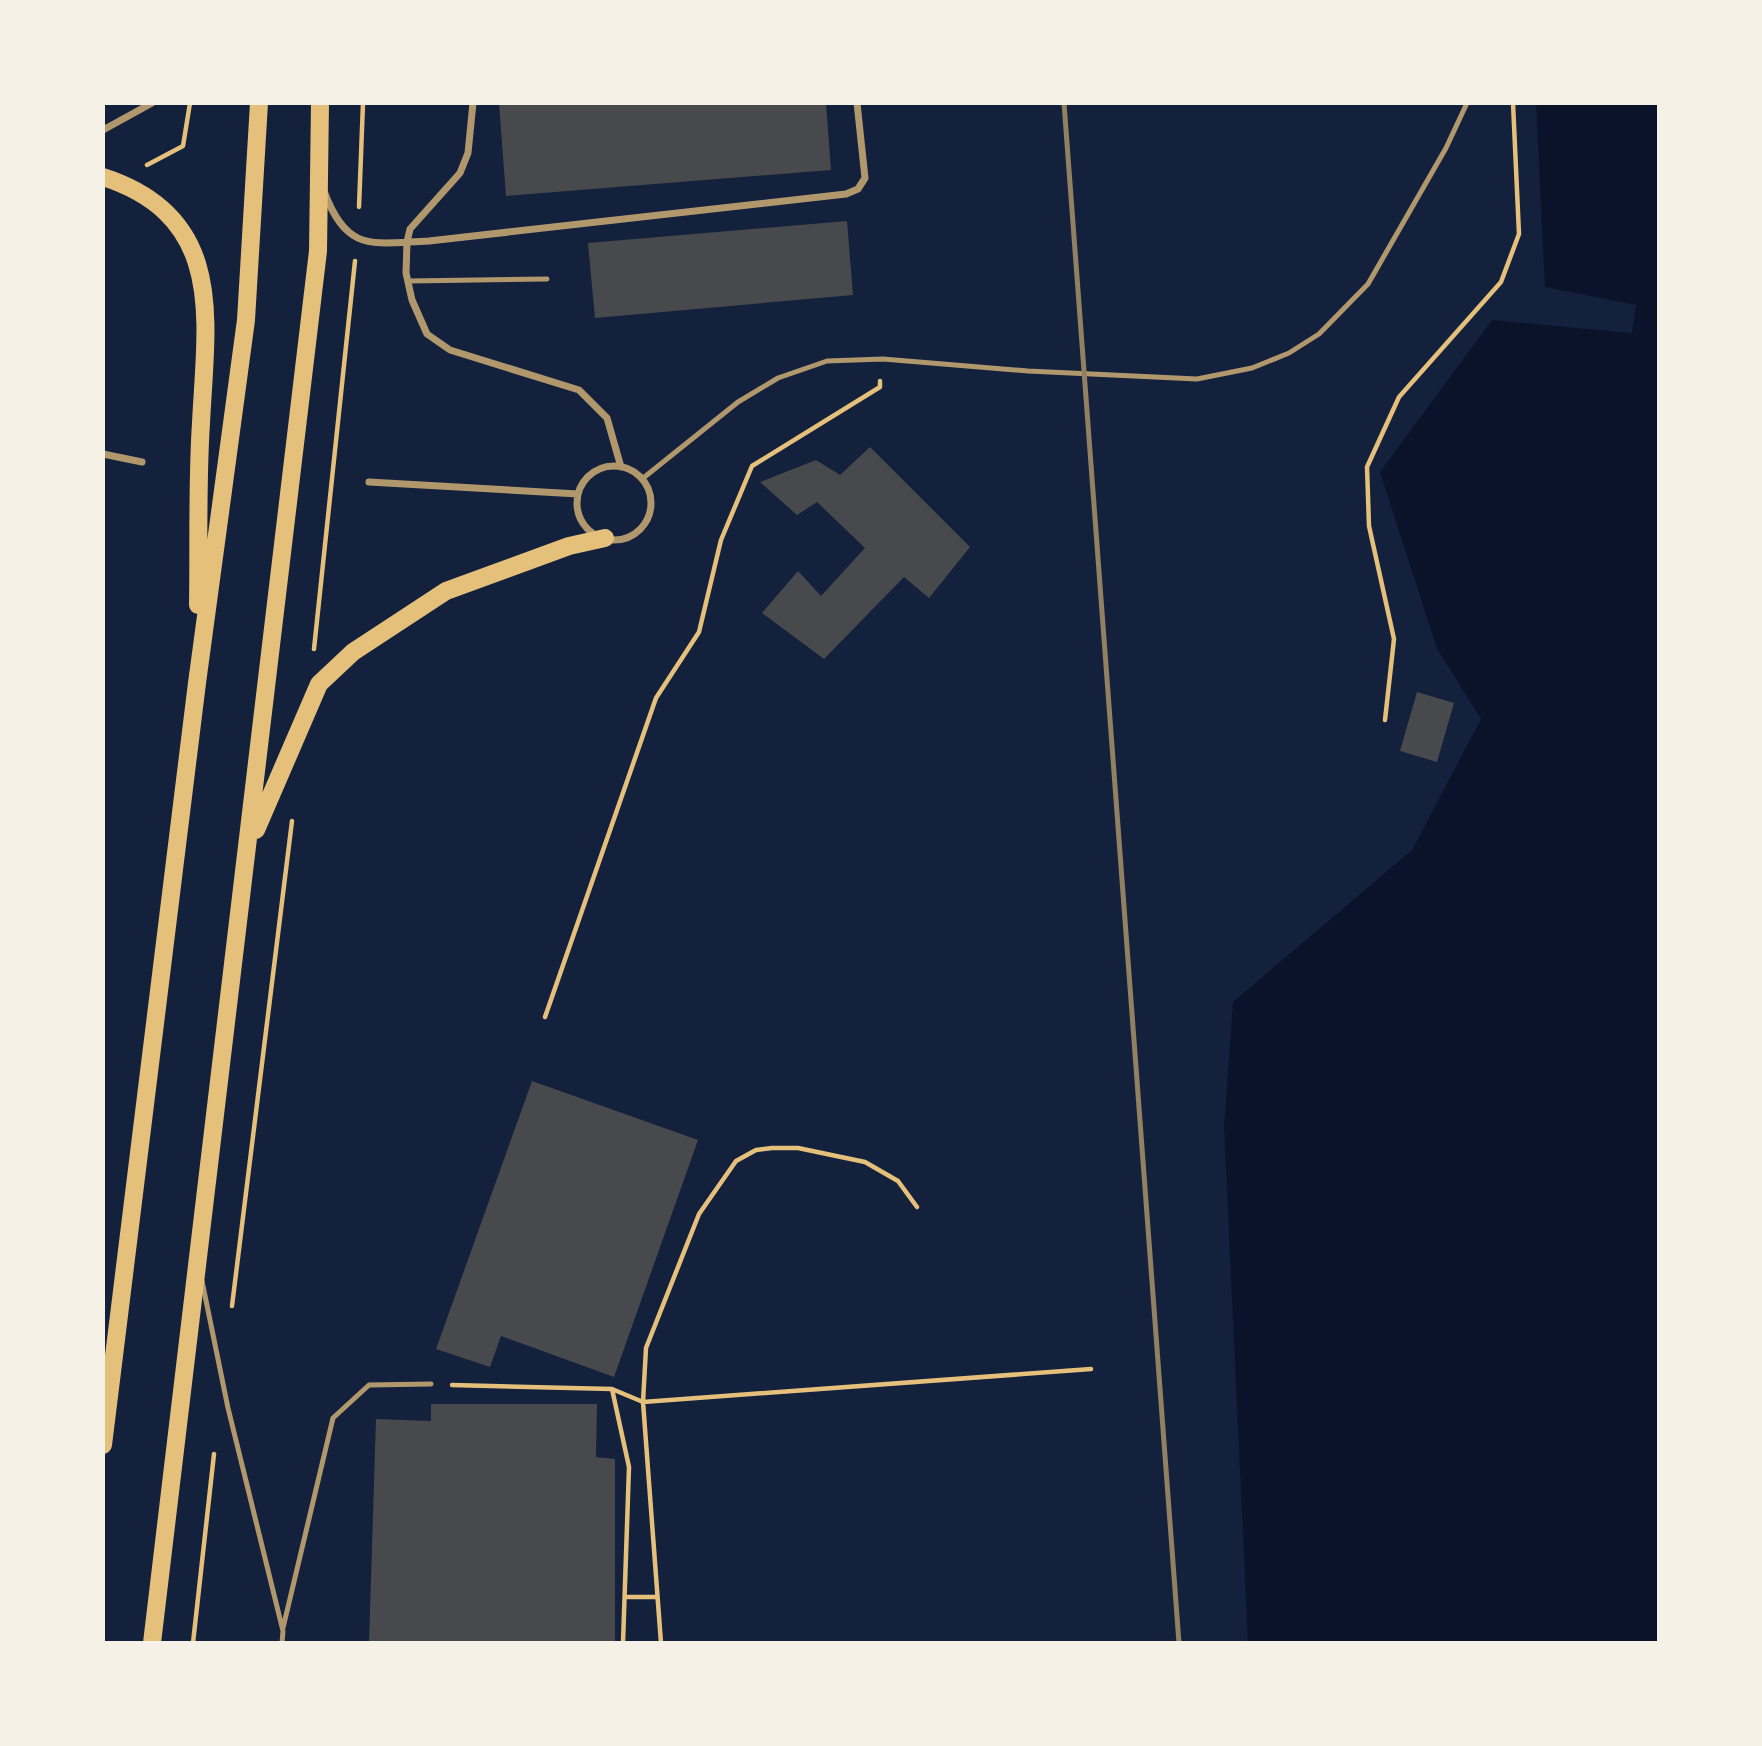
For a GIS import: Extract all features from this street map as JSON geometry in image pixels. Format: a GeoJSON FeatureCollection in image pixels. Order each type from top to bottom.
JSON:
{"type":"FeatureCollection","features":[{"type":"Feature","properties":{"kind":"main road"},"geometry":{"type":"LineString","coordinates":[[103,1445],[197,683],[246,320],[260,103]]}},
{"type":"Feature","properties":{"kind":"main road"},"geometry":{"type":"LineString","coordinates":[[152,1643],[318,251],[320,103]]}},
{"type":"Feature","properties":{"kind":"main road"},"geometry":{"type":"LineString","coordinates":[[103,177],[121,183],[155,202],[180,226],[193,252],[202,280],[207,332],[201,422],[197,683]]}},
{"type":"Feature","properties":{"kind":"main road"},"geometry":{"type":"LineString","coordinates":[[248,849],[319,684],[353,652],[446,591],[569,546],[605,538]]}},
{"type":"Feature","properties":{"kind":"street"},"geometry":{"type":"LineString","coordinates":[[103,130],[152,103]]}},
{"type":"Feature","properties":{"kind":"street"},"geometry":{"type":"LineString","coordinates":[[473,103],[468,153],[460,173],[410,229],[407,242],[408,281],[412,300],[426,334],[450,350],[579,390],[607,418],[621,467]]}},
{"type":"Feature","properties":{"kind":"street"},"geometry":{"type":"LineString","coordinates":[[319,177],[328,201],[346,232],[372,243],[429,241],[846,194],[858,189],[865,178],[858,103]]}},
{"type":"Feature","properties":{"kind":"street"},"geometry":{"type":"LineString","coordinates":[[103,454],[142,461]]}},
{"type":"Feature","properties":{"kind":"street"},"geometry":{"type":"LineString","coordinates":[[610,466],[633,471],[642,478],[652,500],[651,512],[638,531],[616,540],[594,534],[585,526],[577,506],[578,494],[589,475],[610,466]]}},
{"type":"Feature","properties":{"kind":"street"},"geometry":{"type":"LineString","coordinates":[[369,482],[578,494]]}},
{"type":"Feature","properties":{"kind":"lane"},"geometry":{"type":"LineString","coordinates":[[642,478],[738,402],[778,378],[827,361],[883,359],[1028,371],[1197,379],[1252,368],[1289,353],[1319,334],[1368,284],[1446,148],[1467,103]]}},
{"type":"Feature","properties":{"kind":"lane"},"geometry":{"type":"LineString","coordinates":[[408,281],[547,279]]}},
{"type":"Feature","properties":{"kind":"lane"},"geometry":{"type":"LineString","coordinates":[[197,1256],[228,1408],[282,1631]]}},
{"type":"Feature","properties":{"kind":"lane"},"geometry":{"type":"LineString","coordinates":[[282,1643],[282,1631],[333,1418],[369,1385],[431,1384]]}},
{"type":"Feature","properties":{"kind":"path"},"geometry":{"type":"LineString","coordinates":[[138,170],[183,146],[190,103]]}},
{"type":"Feature","properties":{"kind":"path"},"geometry":{"type":"LineString","coordinates":[[314,652],[358,239],[363,103]]}},
{"type":"Feature","properties":{"kind":"path"},"geometry":{"type":"LineString","coordinates":[[1385,720],[1394,639],[1369,526],[1367,467],[1399,397],[1501,282],[1519,234],[1513,103]]}},
{"type":"Feature","properties":{"kind":"path"},"geometry":{"type":"LineString","coordinates":[[545,1017],[656,698],[699,632],[721,540],[752,466],[880,387],[883,359]]}},
{"type":"Feature","properties":{"kind":"path"},"geometry":{"type":"LineString","coordinates":[[231,1315],[293,814]]}},
{"type":"Feature","properties":{"kind":"path"},"geometry":{"type":"LineString","coordinates":[[661,1643],[643,1402],[646,1348],[699,1214],[736,1161],[756,1150],[798,1148],[865,1162],[898,1181],[917,1207]]}},
{"type":"Feature","properties":{"kind":"path"},"geometry":{"type":"LineString","coordinates":[[431,1384],[612,1389],[643,1402],[1091,1369]]}},
{"type":"Feature","properties":{"kind":"path"},"geometry":{"type":"LineString","coordinates":[[612,1389],[629,1467],[623,1643]]}},
{"type":"Feature","properties":{"kind":"path"},"geometry":{"type":"LineString","coordinates":[[193,1643],[215,1450]]}},
{"type":"Feature","properties":{"kind":"path"},"geometry":{"type":"LineString","coordinates":[[625,1597],[657,1597]]}},
{"type":"Feature","properties":{"kind":"water"},"geometry":{"type":"Polygon","coordinates":[[[1536,103],[1659,103],[1659,1643],[1248,1643],[1224,1127],[1233,1002],[1412,850],[1481,719],[1437,649],[1380,472],[1492,320],[1632,333],[1636,305],[1545,287],[1536,103]]]}},
{"type":"Feature","properties":{"kind":"building"},"geometry":{"type":"Polygon","coordinates":[[[499,103],[826,103],[831,170],[506,196],[499,103]]]}},
{"type":"Feature","properties":{"kind":"building"},"geometry":{"type":"Polygon","coordinates":[[[847,221],[853,295],[595,318],[588,243],[847,221]]]}},
{"type":"Feature","properties":{"kind":"building"},"geometry":{"type":"Polygon","coordinates":[[[870,447],[970,547],[929,598],[904,577],[824,659],[762,613],[798,571],[821,596],[865,548],[817,502],[797,515],[760,482],[816,460],[840,475],[870,447]]]}},
{"type":"Feature","properties":{"kind":"building"},"geometry":{"type":"Polygon","coordinates":[[[1417,692],[1454,703],[1437,762],[1400,751],[1417,692]]]}},
{"type":"Feature","properties":{"kind":"building"},"geometry":{"type":"Polygon","coordinates":[[[532,1081],[698,1140],[614,1377],[501,1336],[490,1367],[436,1349],[532,1081]]]}},
{"type":"Feature","properties":{"kind":"building"},"geometry":{"type":"Polygon","coordinates":[[[431,1404],[597,1404],[596,1457],[615,1459],[615,1643],[369,1643],[376,1419],[431,1421],[431,1404]]]}},
{"type":"Feature","properties":{"kind":"railway"},"geometry":{"type":"LineString","coordinates":[[1064,103],[1179,1643]]}}]}
